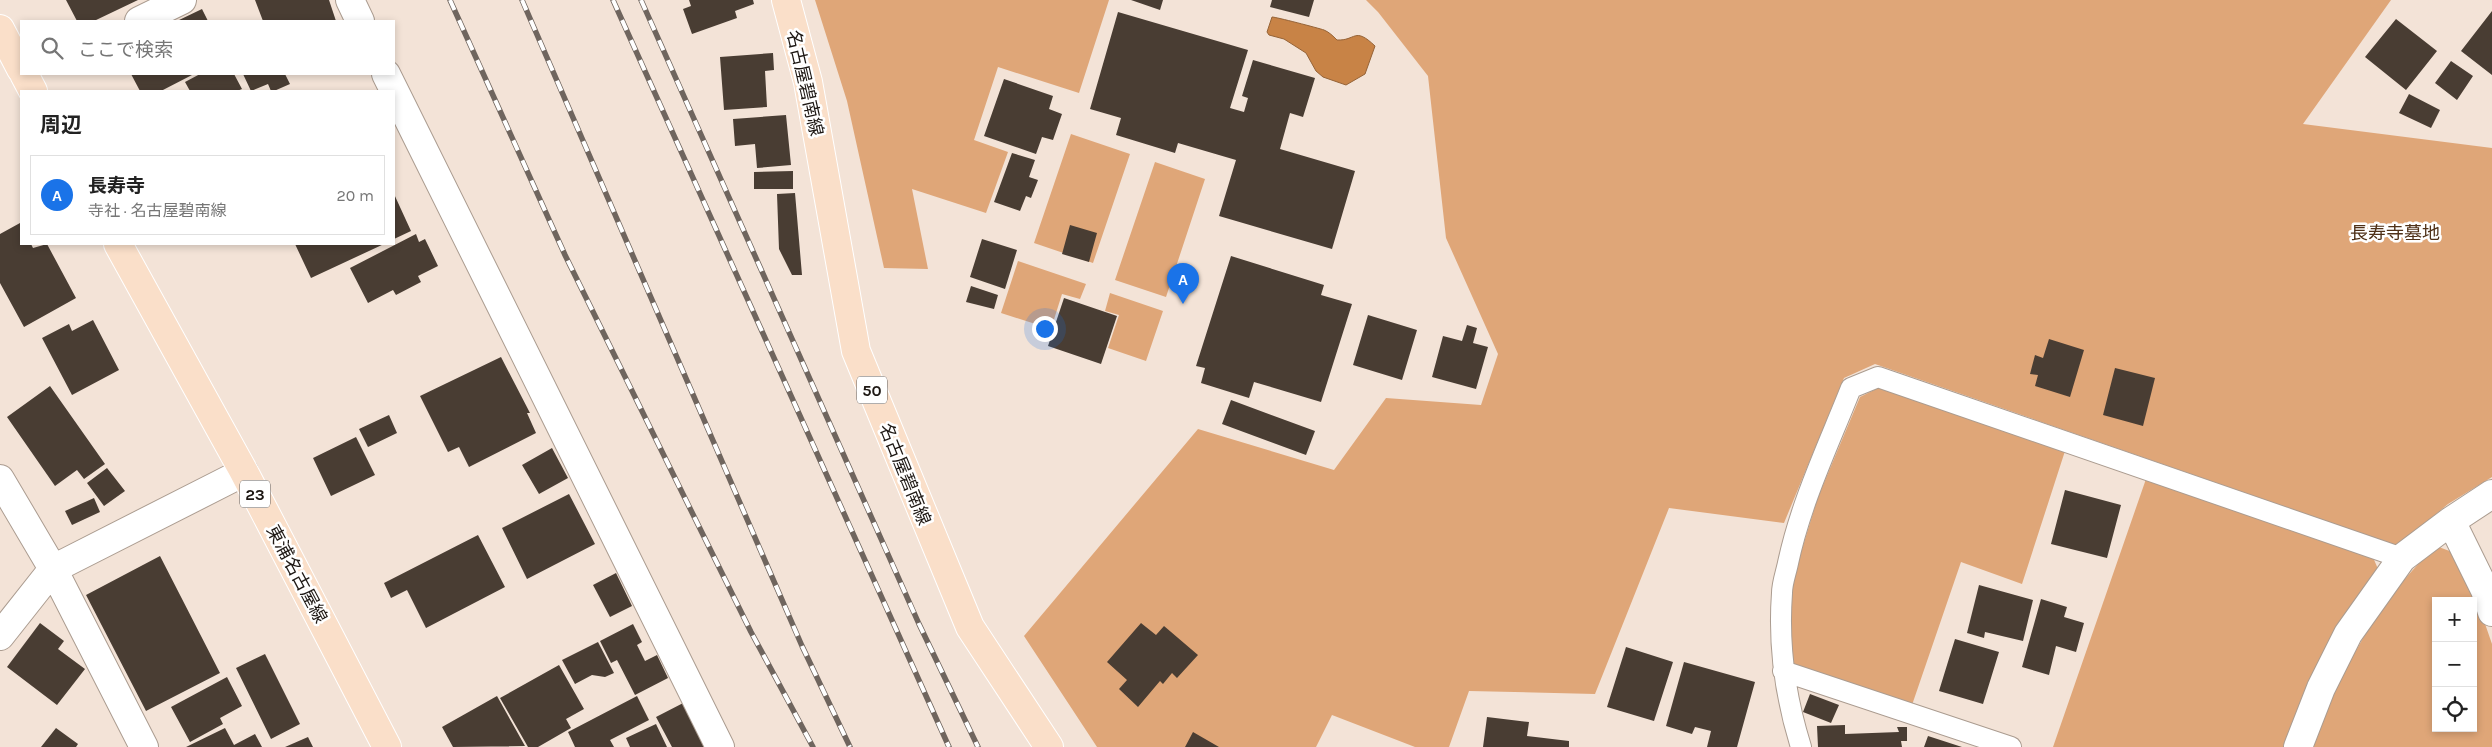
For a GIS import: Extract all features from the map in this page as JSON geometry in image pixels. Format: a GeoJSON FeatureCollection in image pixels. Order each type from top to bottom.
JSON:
{"type":"FeatureCollection","features":[{"type":"Feature","properties":{"kind":"main road","name":"名古屋碧南線"},"geometry":{"type":"LineString","coordinates":[[786,0],[808,82],[856,351],[970,627],[1049,747]]}},
{"type":"Feature","properties":{"kind":"main road"},"geometry":{"type":"LineString","coordinates":[[0,29],[20,65]]}},
{"type":"Feature","properties":{"kind":"main road","name":"東浦名古屋線"},"geometry":{"type":"LineString","coordinates":[[119,245],[244,472],[388,747]]}},
{"type":"Feature","properties":{"kind":"street"},"geometry":{"type":"LineString","coordinates":[[141,20],[182,0]]}},
{"type":"Feature","properties":{"kind":"street"},"geometry":{"type":"LineString","coordinates":[[350,0],[360,20]]}},
{"type":"Feature","properties":{"kind":"street"},"geometry":{"type":"LineString","coordinates":[[386,75],[394,90]]}},
{"type":"Feature","properties":{"kind":"street"},"geometry":{"type":"LineString","coordinates":[[395,92],[720,747]]}},
{"type":"Feature","properties":{"kind":"street"},"geometry":{"type":"LineString","coordinates":[[0,636],[53,569],[244,472]]}},
{"type":"Feature","properties":{"kind":"street"},"geometry":{"type":"LineString","coordinates":[[0,479],[53,569],[144,747]]}},
{"type":"Feature","properties":{"kind":"street"},"geometry":{"type":"LineString","coordinates":[[2298,747],[2321,688],[2348,634],[2402,558],[2451,520],[2492,494]]}},
{"type":"Feature","properties":{"kind":"street"},"geometry":{"type":"LineString","coordinates":[[2451,520],[2485,590],[2492,612]]}},
{"type":"Feature","properties":{"kind":"lane"},"geometry":{"type":"LineString","coordinates":[[1801,747],[1787,702],[1783,671],[1782,592],[1800,518],[1851,388],[1878,377],[2402,558]]}},
{"type":"Feature","properties":{"kind":"lane"},"geometry":{"type":"LineString","coordinates":[[1783,671],[2011,747]]}},
{"type":"Feature","properties":{"kind":"green space"},"geometry":{"type":"Polygon","coordinates":[[[815,0],[1109,0],[1079,93],[998,67],[974,140],[1008,152],[986,213],[912,189],[928,269],[884,268],[847,101],[815,0]]]}},
{"type":"Feature","properties":{"kind":"green space","name":"長寿寺墓地"},"geometry":{"type":"Polygon","coordinates":[[[1366,0],[2391,0],[2303,124],[2492,148],[2492,477],[2448,504],[2398,546],[1875,364],[1844,378],[1784,523],[1669,508],[1595,694],[1469,691],[1449,747],[1415,747],[1332,715],[1316,747],[1097,747],[1024,636],[1198,429],[1334,470],[1386,398],[1481,405],[1498,354],[1446,238],[1428,76],[1378,12],[1366,0]]]}},
{"type":"Feature","properties":{"kind":"green space"},"geometry":{"type":"Polygon","coordinates":[[[1071,134],[1130,154],[1093,263],[1034,243],[1071,134]]]}},
{"type":"Feature","properties":{"kind":"green space"},"geometry":{"type":"Polygon","coordinates":[[[1155,162],[1205,179],[1166,297],[1115,280],[1155,162]]]}},
{"type":"Feature","properties":{"kind":"green space"},"geometry":{"type":"Polygon","coordinates":[[[1018,261],[1086,284],[1080,299],[1062,294],[1051,329],[1001,313],[1018,261]]]}},
{"type":"Feature","properties":{"kind":"green space"},"geometry":{"type":"Polygon","coordinates":[[[1110,293],[1163,311],[1146,361],[1108,348],[1119,315],[1105,311],[1110,293]]]}},
{"type":"Feature","properties":{"kind":"green space"},"geometry":{"type":"Polygon","coordinates":[[[1878,388],[2065,451],[2022,584],[1961,562],[1912,705],[1789,662],[1788,612],[1793,578],[1818,497],[1860,397],[1878,388]]]}},
{"type":"Feature","properties":{"kind":"green space"},"geometry":{"type":"Polygon","coordinates":[[[2146,479],[2372,555],[2378,569],[2335,630],[2304,692],[2283,747],[2053,747],[2146,479]]]}},
{"type":"Feature","properties":{"kind":"green space"},"geometry":{"type":"Polygon","coordinates":[[[2436,546],[2455,553],[2476,597],[2432,597],[2432,732],[2477,732],[2477,601],[2492,644],[2492,747],[2312,747],[2348,665],[2362,639],[2395,591],[2436,546]]]}},
{"type":"Feature","properties":{"kind":"shaded area"},"geometry":{"type":"Polygon","coordinates":[[[1272,17],[1324,30],[1337,40],[1359,36],[1368,40],[1375,46],[1365,74],[1346,85],[1323,77],[1316,71],[1306,53],[1284,39],[1269,35],[1267,32],[1272,17]]]}},
{"type":"Feature","properties":{"kind":"building"},"geometry":{"type":"Polygon","coordinates":[[[66,0],[138,0],[96,20],[76,20],[66,0]]]}},
{"type":"Feature","properties":{"kind":"building"},"geometry":{"type":"Polygon","coordinates":[[[255,0],[329,0],[336,20],[263,20],[255,0]]]}},
{"type":"Feature","properties":{"kind":"building"},"geometry":{"type":"Polygon","coordinates":[[[689,0],[753,0],[754,4],[735,11],[737,18],[692,34],[683,9],[691,6],[689,0]]]}},
{"type":"Feature","properties":{"kind":"building"},"geometry":{"type":"Polygon","coordinates":[[[1131,0],[1163,0],[1160,10],[1131,0]]]}},
{"type":"Feature","properties":{"kind":"building"},"geometry":{"type":"Polygon","coordinates":[[[1272,0],[1314,0],[1309,17],[1270,7],[1272,0]]]}},
{"type":"Feature","properties":{"kind":"building"},"geometry":{"type":"Polygon","coordinates":[[[202,9],[208,20],[179,20],[202,9]]]}},
{"type":"Feature","properties":{"kind":"building"},"geometry":{"type":"Polygon","coordinates":[[[2492,11],[2492,75],[2461,51],[2492,11]]]}},
{"type":"Feature","properties":{"kind":"building"},"geometry":{"type":"Polygon","coordinates":[[[1118,12],[1248,50],[1230,108],[1244,112],[1248,98],[1242,96],[1253,60],[1315,78],[1303,117],[1290,113],[1280,149],[1355,171],[1332,249],[1219,216],[1236,160],[1178,143],[1175,153],[1116,135],[1121,118],[1090,109],[1118,12]]]}},
{"type":"Feature","properties":{"kind":"building"},"geometry":{"type":"Polygon","coordinates":[[[2396,19],[2437,51],[2406,90],[2365,57],[2396,19]]]}},
{"type":"Feature","properties":{"kind":"building"},"geometry":{"type":"Polygon","coordinates":[[[773,53],[774,70],[765,71],[767,107],[724,110],[720,57],[773,53]]]}},
{"type":"Feature","properties":{"kind":"building"},"geometry":{"type":"Polygon","coordinates":[[[2451,61],[2473,76],[2457,100],[2435,83],[2451,61]]]}},
{"type":"Feature","properties":{"kind":"building"},"geometry":{"type":"Polygon","coordinates":[[[132,75],[192,75],[163,90],[139,90],[132,75]]]}},
{"type":"Feature","properties":{"kind":"building"},"geometry":{"type":"Polygon","coordinates":[[[198,75],[235,75],[242,89],[189,90],[185,82],[198,75]]]}},
{"type":"Feature","properties":{"kind":"building"},"geometry":{"type":"Polygon","coordinates":[[[243,75],[286,75],[290,84],[276,90],[271,90],[268,84],[251,90],[243,75]]]}},
{"type":"Feature","properties":{"kind":"building"},"geometry":{"type":"Polygon","coordinates":[[[1004,79],[1053,96],[1049,109],[1062,114],[1053,140],[1042,137],[1036,154],[984,136],[1004,79]]]}},
{"type":"Feature","properties":{"kind":"building"},"geometry":{"type":"Polygon","coordinates":[[[2409,94],[2440,110],[2431,128],[2399,113],[2409,94]]]}},
{"type":"Feature","properties":{"kind":"building"},"geometry":{"type":"Polygon","coordinates":[[[786,115],[791,165],[757,168],[755,144],[735,146],[733,119],[786,115]]]}},
{"type":"Feature","properties":{"kind":"building"},"geometry":{"type":"Polygon","coordinates":[[[1012,153],[1035,160],[1029,177],[1038,180],[1031,198],[1026,196],[1020,211],[994,202],[1012,153]]]}},
{"type":"Feature","properties":{"kind":"building"},"geometry":{"type":"Polygon","coordinates":[[[793,171],[793,189],[754,189],[754,172],[793,171]]]}},
{"type":"Feature","properties":{"kind":"building"},"geometry":{"type":"Polygon","coordinates":[[[795,193],[802,275],[792,275],[779,249],[777,194],[795,193]]]}},
{"type":"Feature","properties":{"kind":"building"},"geometry":{"type":"Polygon","coordinates":[[[395,196],[411,231],[395,239],[395,196]]]}},
{"type":"Feature","properties":{"kind":"building"},"geometry":{"type":"Polygon","coordinates":[[[20,223],[20,245],[32,245],[33,248],[48,245],[76,298],[24,327],[0,283],[0,234],[20,223]]]}},
{"type":"Feature","properties":{"kind":"building"},"geometry":{"type":"Polygon","coordinates":[[[1070,225],[1097,233],[1089,262],[1062,254],[1070,225]]]}},
{"type":"Feature","properties":{"kind":"building"},"geometry":{"type":"Polygon","coordinates":[[[416,234],[419,242],[425,239],[438,266],[418,276],[421,282],[396,295],[393,290],[368,303],[350,268],[416,234]]]}},
{"type":"Feature","properties":{"kind":"building"},"geometry":{"type":"Polygon","coordinates":[[[982,239],[1017,250],[1005,289],[970,277],[982,239]]]}},
{"type":"Feature","properties":{"kind":"building"},"geometry":{"type":"Polygon","coordinates":[[[295,245],[382,245],[311,278],[295,245]]]}},
{"type":"Feature","properties":{"kind":"building"},"geometry":{"type":"Polygon","coordinates":[[[1231,256],[1324,285],[1321,295],[1352,304],[1321,402],[1254,382],[1249,398],[1201,383],[1205,368],[1196,366],[1231,256]]]}},
{"type":"Feature","properties":{"kind":"building"},"geometry":{"type":"Polygon","coordinates":[[[971,286],[998,295],[994,309],[966,302],[971,286]]]}},
{"type":"Feature","properties":{"kind":"building"},"geometry":{"type":"Polygon","coordinates":[[[1064,298],[1117,316],[1101,364],[1048,346],[1064,298]]]}},
{"type":"Feature","properties":{"kind":"building"},"geometry":{"type":"Polygon","coordinates":[[[1368,315],[1417,330],[1402,380],[1353,365],[1368,315]]]}},
{"type":"Feature","properties":{"kind":"building"},"geometry":{"type":"Polygon","coordinates":[[[93,320],[119,370],[72,395],[42,338],[69,324],[72,331],[93,320]]]}},
{"type":"Feature","properties":{"kind":"building"},"geometry":{"type":"Polygon","coordinates":[[[1467,325],[1477,328],[1473,343],[1488,347],[1476,389],[1432,377],[1443,336],[1462,341],[1467,325]]]}},
{"type":"Feature","properties":{"kind":"building"},"geometry":{"type":"Polygon","coordinates":[[[2049,339],[2084,350],[2070,397],[2035,386],[2038,375],[2030,374],[2035,355],[2043,358],[2049,339]]]}},
{"type":"Feature","properties":{"kind":"building"},"geometry":{"type":"Polygon","coordinates":[[[501,357],[530,413],[527,413],[536,433],[469,467],[459,447],[448,452],[420,396],[501,357]]]}},
{"type":"Feature","properties":{"kind":"building"},"geometry":{"type":"Polygon","coordinates":[[[2115,368],[2155,378],[2143,426],[2103,415],[2115,368]]]}},
{"type":"Feature","properties":{"kind":"building"},"geometry":{"type":"Polygon","coordinates":[[[50,386],[105,464],[84,479],[77,470],[55,486],[7,417],[50,386]]]}},
{"type":"Feature","properties":{"kind":"building"},"geometry":{"type":"Polygon","coordinates":[[[1231,400],[1315,431],[1306,455],[1222,424],[1231,400]]]}},
{"type":"Feature","properties":{"kind":"building"},"geometry":{"type":"Polygon","coordinates":[[[389,415],[397,433],[368,447],[359,429],[389,415]]]}},
{"type":"Feature","properties":{"kind":"building"},"geometry":{"type":"Polygon","coordinates":[[[356,437],[375,475],[331,496],[313,458],[356,437]]]}},
{"type":"Feature","properties":{"kind":"building"},"geometry":{"type":"Polygon","coordinates":[[[552,448],[568,478],[539,494],[522,465],[552,448]]]}},
{"type":"Feature","properties":{"kind":"building"},"geometry":{"type":"Polygon","coordinates":[[[107,468],[125,491],[104,506],[87,483],[107,468]]]}},
{"type":"Feature","properties":{"kind":"building"},"geometry":{"type":"Polygon","coordinates":[[[2065,490],[2121,505],[2107,558],[2051,544],[2065,490]]]}},
{"type":"Feature","properties":{"kind":"building"},"geometry":{"type":"Polygon","coordinates":[[[569,494],[595,544],[527,579],[502,528],[569,494]]]}},
{"type":"Feature","properties":{"kind":"building"},"geometry":{"type":"Polygon","coordinates":[[[94,498],[100,512],[72,525],[65,511],[94,498]]]}},
{"type":"Feature","properties":{"kind":"building"},"geometry":{"type":"Polygon","coordinates":[[[478,535],[505,587],[426,628],[407,590],[391,598],[384,583],[478,535]]]}},
{"type":"Feature","properties":{"kind":"building"},"geometry":{"type":"Polygon","coordinates":[[[160,556],[220,673],[146,711],[86,595],[160,556]]]}},
{"type":"Feature","properties":{"kind":"building"},"geometry":{"type":"Polygon","coordinates":[[[616,573],[632,606],[610,617],[593,585],[616,573]]]}},
{"type":"Feature","properties":{"kind":"building"},"geometry":{"type":"Polygon","coordinates":[[[1979,585],[2033,600],[2023,641],[1985,632],[1984,638],[1967,633],[1979,585]]]}},
{"type":"Feature","properties":{"kind":"building"},"geometry":{"type":"Polygon","coordinates":[[[2041,599],[2067,607],[2064,617],[2084,623],[2076,652],[2056,646],[2049,675],[2022,667],[2041,599]]]}},
{"type":"Feature","properties":{"kind":"building"},"geometry":{"type":"Polygon","coordinates":[[[40,623],[64,641],[58,649],[85,669],[57,705],[7,667],[40,623]]]}},
{"type":"Feature","properties":{"kind":"building"},"geometry":{"type":"Polygon","coordinates":[[[1141,623],[1156,635],[1164,626],[1198,655],[1177,678],[1172,673],[1163,684],[1160,681],[1138,707],[1119,689],[1127,680],[1107,662],[1141,623]]]}},
{"type":"Feature","properties":{"kind":"building"},"geometry":{"type":"Polygon","coordinates":[[[633,624],[642,642],[637,645],[645,661],[657,655],[668,678],[635,695],[617,660],[611,663],[600,641],[633,624]]]}},
{"type":"Feature","properties":{"kind":"building"},"geometry":{"type":"Polygon","coordinates":[[[1955,639],[1999,652],[1983,704],[1939,691],[1955,639]]]}},
{"type":"Feature","properties":{"kind":"building"},"geometry":{"type":"Polygon","coordinates":[[[598,642],[614,673],[605,677],[592,675],[575,684],[562,660],[598,642]]]}},
{"type":"Feature","properties":{"kind":"building"},"geometry":{"type":"Polygon","coordinates":[[[1626,647],[1673,662],[1654,721],[1607,707],[1626,647]]]}},
{"type":"Feature","properties":{"kind":"building"},"geometry":{"type":"Polygon","coordinates":[[[265,654],[300,724],[271,739],[236,668],[265,654]]]}},
{"type":"Feature","properties":{"kind":"building"},"geometry":{"type":"Polygon","coordinates":[[[1684,662],[1755,682],[1737,747],[1707,747],[1711,731],[1695,727],[1692,734],[1666,726],[1684,662]]]}},
{"type":"Feature","properties":{"kind":"building"},"geometry":{"type":"Polygon","coordinates":[[[559,665],[584,709],[566,719],[571,728],[538,747],[528,747],[500,698],[559,665]]]}},
{"type":"Feature","properties":{"kind":"building"},"geometry":{"type":"Polygon","coordinates":[[[227,677],[242,706],[220,718],[223,724],[190,742],[171,707],[227,677]]]}},
{"type":"Feature","properties":{"kind":"building"},"geometry":{"type":"Polygon","coordinates":[[[1810,694],[1839,705],[1831,723],[1803,712],[1810,694]]]}},
{"type":"Feature","properties":{"kind":"building"},"geometry":{"type":"Polygon","coordinates":[[[497,696],[525,746],[453,747],[442,727],[497,696]]]}},
{"type":"Feature","properties":{"kind":"building"},"geometry":{"type":"Polygon","coordinates":[[[637,696],[649,720],[610,740],[614,747],[575,747],[568,732],[637,696]]]}},
{"type":"Feature","properties":{"kind":"building"},"geometry":{"type":"Polygon","coordinates":[[[689,700],[715,747],[672,747],[656,717],[689,700]]]}},
{"type":"Feature","properties":{"kind":"building"},"geometry":{"type":"Polygon","coordinates":[[[1487,717],[1529,722],[1527,736],[1569,741],[1569,747],[1483,747],[1487,717]]]}},
{"type":"Feature","properties":{"kind":"building"},"geometry":{"type":"Polygon","coordinates":[[[656,724],[667,747],[630,747],[626,738],[656,724]]]}},
{"type":"Feature","properties":{"kind":"building"},"geometry":{"type":"Polygon","coordinates":[[[1845,725],[1845,734],[1899,732],[1897,727],[1907,727],[1907,741],[1901,741],[1902,747],[1818,747],[1817,726],[1845,725]]]}},
{"type":"Feature","properties":{"kind":"building"},"geometry":{"type":"Polygon","coordinates":[[[56,728],[78,744],[76,747],[41,747],[56,728]]]}},
{"type":"Feature","properties":{"kind":"building"},"geometry":{"type":"Polygon","coordinates":[[[225,728],[234,745],[255,734],[262,747],[186,747],[225,728]]]}},
{"type":"Feature","properties":{"kind":"building"},"geometry":{"type":"Polygon","coordinates":[[[1193,732],[1219,747],[1185,747],[1193,732]]]}},
{"type":"Feature","properties":{"kind":"building"},"geometry":{"type":"Polygon","coordinates":[[[1928,736],[1962,747],[1924,747],[1928,736]]]}},
{"type":"Feature","properties":{"kind":"building"},"geometry":{"type":"Polygon","coordinates":[[[308,737],[313,747],[285,747],[308,737]]]}},
{"type":"Feature","properties":{"kind":"railway"},"geometry":{"type":"LineString","coordinates":[[450,0],[565,255],[751,632],[813,747]]}},
{"type":"Feature","properties":{"kind":"railway"},"geometry":{"type":"LineString","coordinates":[[522,0],[802,646],[850,747]]}},
{"type":"Feature","properties":{"kind":"railway"},"geometry":{"type":"LineString","coordinates":[[613,0],[949,747]]}},
{"type":"Feature","properties":{"kind":"railway"},"geometry":{"type":"LineString","coordinates":[[641,0],[919,624],[978,747]]}},
{"type":"Feature","properties":{"kind":"place","name":"長寿寺"},"geometry":{"type":"Point","coordinates":[1183,304]}}]}
